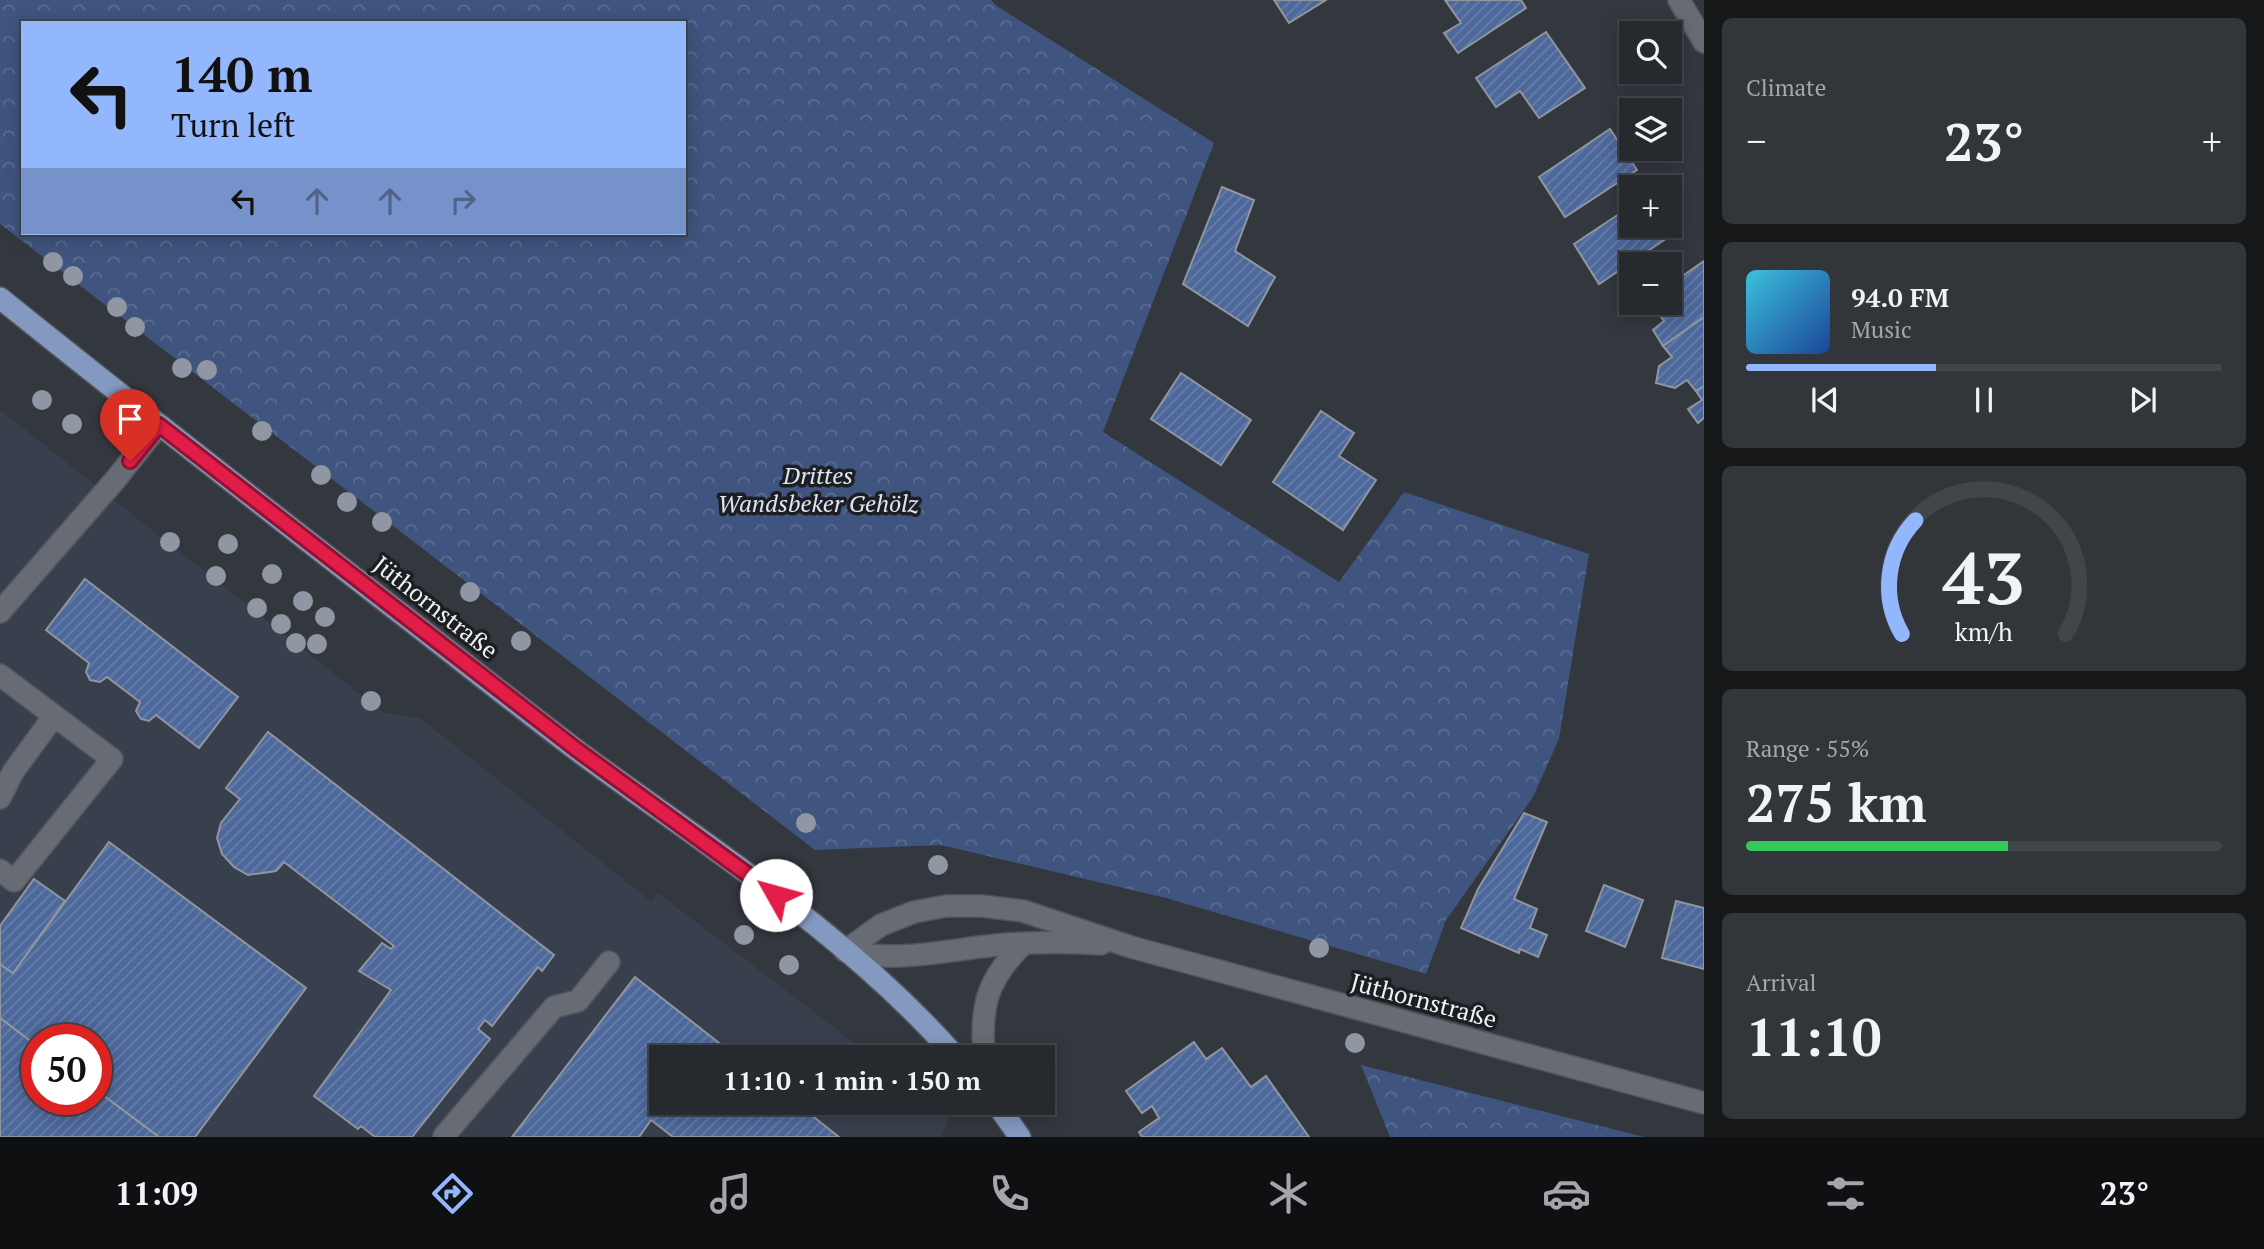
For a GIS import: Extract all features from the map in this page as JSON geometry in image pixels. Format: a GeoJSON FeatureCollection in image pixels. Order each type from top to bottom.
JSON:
{"type":"FeatureCollection","features":[{"type":"Feature","properties":{"kind":"main road","name":"Jüthornstraße"},"geometry":{"type":"LineString","coordinates":[[0,298],[565,741],[733,862],[845,951]]}},
{"type":"Feature","properties":{"kind":"main road"},"geometry":{"type":"LineString","coordinates":[[845,951],[945,1045]]}},
{"type":"Feature","properties":{"kind":"main road"},"geometry":{"type":"LineString","coordinates":[[1004,1115],[1020,1137]]}},
{"type":"Feature","properties":{"kind":"street"},"geometry":{"type":"LineString","coordinates":[[1679,0],[1704,42]]}},
{"type":"Feature","properties":{"kind":"street"},"geometry":{"type":"LineString","coordinates":[[0,612],[116,479],[159,425]]}},
{"type":"Feature","properties":{"kind":"street"},"geometry":{"type":"LineString","coordinates":[[0,675],[112,760],[14,881],[0,870]]}},
{"type":"Feature","properties":{"kind":"street"},"geometry":{"type":"LineString","coordinates":[[0,798],[13,772],[54,716]]}},
{"type":"Feature","properties":{"kind":"street","name":"Jüthornstraße"},"geometry":{"type":"LineString","coordinates":[[845,951],[861,938],[900,917],[946,906],[982,906],[1023,911],[1131,947],[1704,1103]]}},
{"type":"Feature","properties":{"kind":"street","name":"Jüthornstraße"},"geometry":{"type":"LineString","coordinates":[[845,951],[861,955],[949,953],[1047,942],[1131,947]]}},
{"type":"Feature","properties":{"kind":"street"},"geometry":{"type":"LineString","coordinates":[[984,1045],[984,1012],[989,990],[1001,968],[1023,944]]}},
{"type":"Feature","properties":{"kind":"street"},"geometry":{"type":"LineString","coordinates":[[444,1136],[554,1007],[578,1001],[609,962]]}},
{"type":"Feature","properties":{"kind":"shaded area"},"geometry":{"type":"Polygon","coordinates":[[[0,410],[384,713],[420,718],[652,902],[658,893],[857,1045],[649,1045],[649,1115],[949,1115],[941,1137],[0,1137],[0,410]]]}},
{"type":"Feature","properties":{"kind":"green space","name":"Drittes Wandsbeker Gehölz"},"geometry":{"type":"Polygon","coordinates":[[[0,0],[991,0],[1214,143],[1103,432],[1339,582],[1404,492],[1589,554],[1559,739],[1533,797],[1446,920],[1426,974],[1166,898],[941,845],[815,850],[0,224],[0,0]]]}},
{"type":"Feature","properties":{"kind":"green space"},"geometry":{"type":"Polygon","coordinates":[[[1361,1065],[1644,1137],[1390,1137],[1361,1065]]]}},
{"type":"Feature","properties":{"kind":"building"},"geometry":{"type":"Polygon","coordinates":[[[1274,0],[1326,0],[1289,23],[1274,0]]]}},
{"type":"Feature","properties":{"kind":"building"},"geometry":{"type":"Polygon","coordinates":[[[1445,0],[1521,0],[1526,8],[1458,53],[1444,33],[1461,23],[1445,0]]]}},
{"type":"Feature","properties":{"kind":"building"},"geometry":{"type":"Polygon","coordinates":[[[1546,32],[1585,88],[1539,118],[1520,91],[1496,107],[1476,78],[1546,32]]]}},
{"type":"Feature","properties":{"kind":"building"},"geometry":{"type":"Polygon","coordinates":[[[1610,129],[1619,143],[1619,161],[1631,161],[1637,170],[1629,175],[1619,175],[1619,182],[1565,217],[1539,177],[1610,129]]]}},
{"type":"Feature","properties":{"kind":"building"},"geometry":{"type":"Polygon","coordinates":[[[1222,187],[1254,200],[1235,251],[1275,277],[1248,326],[1183,284],[1222,187]]]}},
{"type":"Feature","properties":{"kind":"building"},"geometry":{"type":"Polygon","coordinates":[[[1619,214],[1619,238],[1667,238],[1646,252],[1619,252],[1619,270],[1599,284],[1574,244],[1619,214]]]}},
{"type":"Feature","properties":{"kind":"building"},"geometry":{"type":"Polygon","coordinates":[[[1704,261],[1704,317],[1663,346],[1653,330],[1664,321],[1660,315],[1682,315],[1682,276],[1704,261]]]}},
{"type":"Feature","properties":{"kind":"building"},"geometry":{"type":"Polygon","coordinates":[[[1704,317],[1704,386],[1696,391],[1687,380],[1675,388],[1656,383],[1659,366],[1672,357],[1663,346],[1704,317]]]}},
{"type":"Feature","properties":{"kind":"building"},"geometry":{"type":"Polygon","coordinates":[[[1181,373],[1251,420],[1221,465],[1151,419],[1181,373]]]}},
{"type":"Feature","properties":{"kind":"building"},"geometry":{"type":"Polygon","coordinates":[[[1704,386],[1704,418],[1698,423],[1688,409],[1702,400],[1696,391],[1704,386]]]}},
{"type":"Feature","properties":{"kind":"building"},"geometry":{"type":"Polygon","coordinates":[[[1321,411],[1354,433],[1339,456],[1376,480],[1343,530],[1273,482],[1321,411]]]}},
{"type":"Feature","properties":{"kind":"building"},"geometry":{"type":"Polygon","coordinates":[[[85,579],[238,697],[199,748],[156,715],[149,721],[141,719],[136,711],[140,702],[107,677],[100,682],[90,680],[86,672],[89,663],[46,630],[85,579]]]}},
{"type":"Feature","properties":{"kind":"building"},"geometry":{"type":"Polygon","coordinates":[[[268,732],[554,955],[542,971],[538,967],[492,1026],[485,1020],[478,1029],[490,1039],[412,1137],[375,1137],[361,1126],[358,1129],[314,1096],[391,990],[359,971],[382,943],[391,949],[394,946],[284,862],[276,871],[248,875],[234,867],[222,854],[217,838],[221,823],[240,799],[226,788],[268,732]]]}},
{"type":"Feature","properties":{"kind":"building"},"geometry":{"type":"Polygon","coordinates":[[[1524,813],[1547,822],[1514,899],[1537,909],[1530,928],[1547,935],[1538,957],[1520,949],[1519,953],[1461,928],[1478,889],[1524,813]]]}},
{"type":"Feature","properties":{"kind":"building"},"geometry":{"type":"Polygon","coordinates":[[[109,842],[306,988],[195,1137],[159,1137],[112,1102],[112,1024],[21,1024],[21,1034],[0,1018],[0,964],[13,973],[109,842]]]}},
{"type":"Feature","properties":{"kind":"building"},"geometry":{"type":"Polygon","coordinates":[[[34,879],[65,901],[13,973],[0,964],[0,926],[34,879]]]}},
{"type":"Feature","properties":{"kind":"building"},"geometry":{"type":"Polygon","coordinates":[[[1604,885],[1643,900],[1625,947],[1586,931],[1604,885]]]}},
{"type":"Feature","properties":{"kind":"building"},"geometry":{"type":"Polygon","coordinates":[[[1676,901],[1704,908],[1704,969],[1662,958],[1676,901]]]}},
{"type":"Feature","properties":{"kind":"building"},"geometry":{"type":"Polygon","coordinates":[[[635,977],[722,1045],[649,1045],[649,1115],[811,1115],[839,1137],[673,1137],[651,1120],[639,1137],[512,1137],[635,977]]]}},
{"type":"Feature","properties":{"kind":"building"},"geometry":{"type":"Polygon","coordinates":[[[0,1018],[21,1034],[21,1115],[112,1115],[112,1102],[159,1137],[0,1137],[0,1018]]]}},
{"type":"Feature","properties":{"kind":"building"},"geometry":{"type":"Polygon","coordinates":[[[1194,1042],[1206,1059],[1222,1048],[1251,1087],[1266,1076],[1309,1137],[1142,1137],[1139,1132],[1159,1118],[1152,1106],[1142,1113],[1126,1091],[1194,1042]]]}},
{"type":"Feature","properties":{"kind":"route"},"geometry":{"type":"LineString","coordinates":[[130,461],[159,425],[576,749],[776,895]]}}]}
